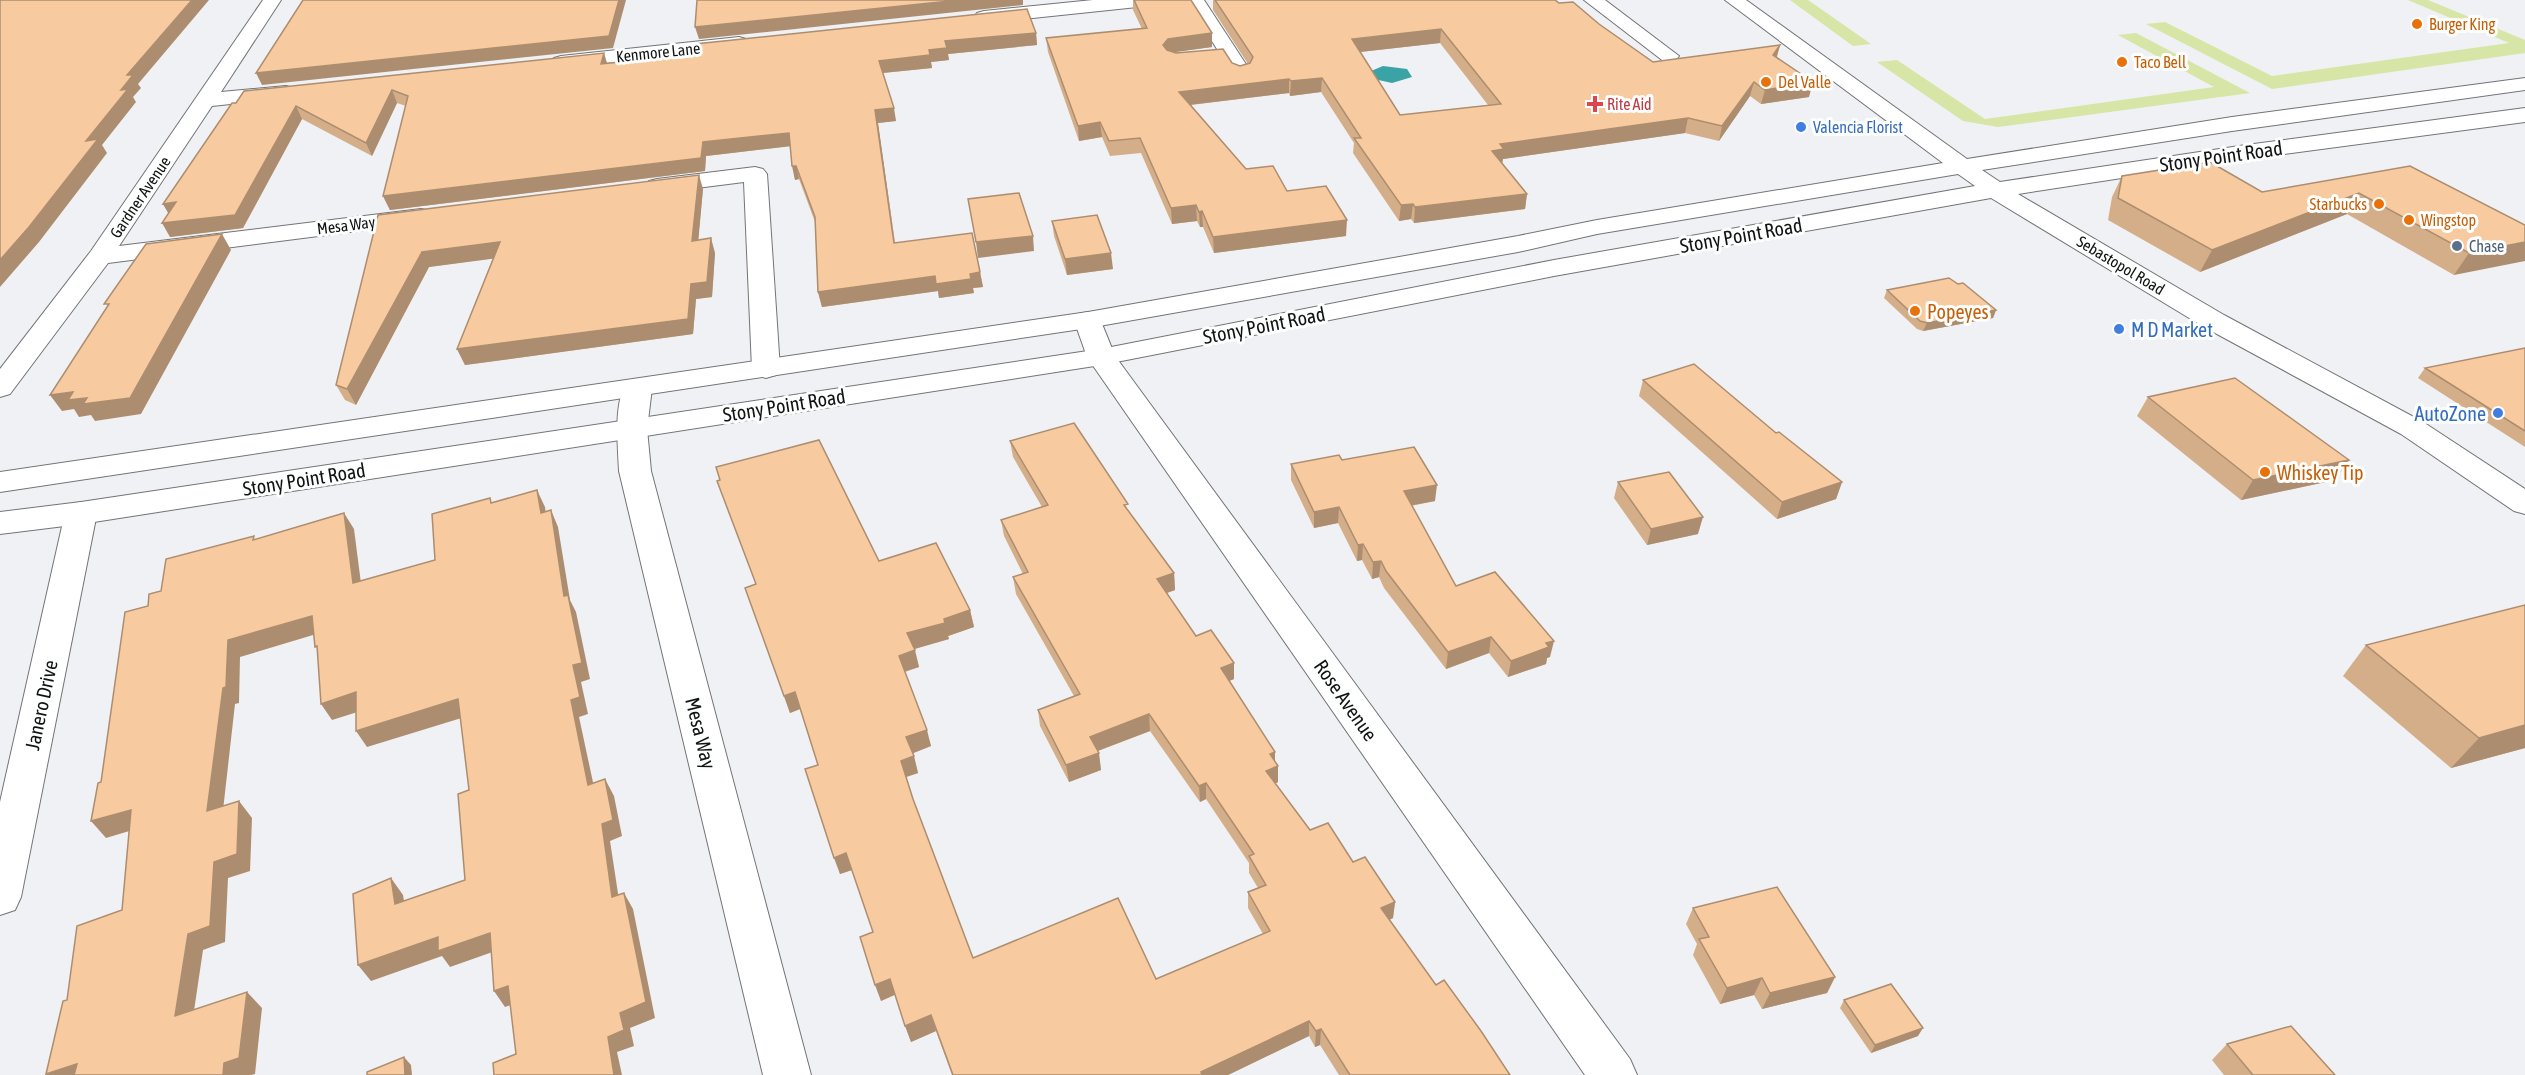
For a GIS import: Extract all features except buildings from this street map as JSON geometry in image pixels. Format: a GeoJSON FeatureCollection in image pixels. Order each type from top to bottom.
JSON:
{"type":"FeatureCollection","features":[{"type":"Feature","properties":{"kind":"main road","name":"Gardner Avenue"},"geometry":{"type":"LineString","coordinates":[[0,388],[100,256],[272,0]]}},
{"type":"Feature","properties":{"kind":"main road"},"geometry":{"type":"LineString","coordinates":[[968,19],[1146,0]]}},
{"type":"Feature","properties":{"kind":"main road"},"geometry":{"type":"LineString","coordinates":[[1195,0],[1241,72]]}},
{"type":"Feature","properties":{"kind":"main road"},"geometry":{"type":"LineString","coordinates":[[1593,0],[1670,57]]}},
{"type":"Feature","properties":{"kind":"main road","name":"Sebastopol Road"},"geometry":{"type":"LineString","coordinates":[[1734,0],[1995,190],[2214,321],[2412,428],[2525,504]]}},
{"type":"Feature","properties":{"kind":"main road","name":"Kenmore Lane"},"geometry":{"type":"LineString","coordinates":[[539,65],[753,42]]}},
{"type":"Feature","properties":{"kind":"main road"},"geometry":{"type":"LineString","coordinates":[[1208,56],[1229,54]]}},
{"type":"Feature","properties":{"kind":"main road","name":"Stony Point Road"},"geometry":{"type":"LineString","coordinates":[[0,482],[1088,320],[1518,244],[1597,227],[1961,167],[2232,124],[2525,84]]}},
{"type":"Feature","properties":{"kind":"main road"},"geometry":{"type":"LineString","coordinates":[[205,100],[300,90]]}},
{"type":"Feature","properties":{"kind":"main road","name":"Stony Point Road"},"geometry":{"type":"LineString","coordinates":[[0,523],[81,513],[1101,357],[1481,282],[1995,190],[2235,154],[2525,115]]}},
{"type":"Feature","properties":{"kind":"main road"},"geometry":{"type":"LineString","coordinates":[[638,188],[755,174],[766,369]]}},
{"type":"Feature","properties":{"kind":"main road","name":"Mesa Way"},"geometry":{"type":"LineString","coordinates":[[100,256],[439,213]]}},
{"type":"Feature","properties":{"kind":"main road"},"geometry":{"type":"LineString","coordinates":[[1481,282],[1490,274],[1587,252],[1600,238],[1597,227]]}},
{"type":"Feature","properties":{"kind":"main road","name":"Rose Avenue"},"geometry":{"type":"LineString","coordinates":[[1088,320],[1101,357],[1613,1075]]}},
{"type":"Feature","properties":{"kind":"main road","name":"Mesa Way"},"geometry":{"type":"LineString","coordinates":[[637,388],[632,429],[635,471],[787,1075]]}},
{"type":"Feature","properties":{"kind":"main road","name":"Janero Drive"},"geometry":{"type":"LineString","coordinates":[[0,897],[81,513]]}},
{"type":"Feature","properties":{"kind":"green space"},"geometry":{"type":"Polygon","coordinates":[[[1790,0],[1808,0],[1871,44],[1853,46],[1790,0]]]}},
{"type":"Feature","properties":{"kind":"green space"},"geometry":{"type":"Polygon","coordinates":[[[2408,0],[2428,0],[2525,40],[2525,53],[2272,89],[2146,24],[2165,22],[2272,76],[2509,43],[2408,0]]]}},
{"type":"Feature","properties":{"kind":"green space"},"geometry":{"type":"Polygon","coordinates":[[[2136,33],[2250,93],[1998,127],[1963,121],[1877,62],[1897,60],[1985,119],[2214,87],[2118,35],[2136,33]]]}},
{"type":"Feature","properties":{"kind":"water"},"geometry":{"type":"Polygon","coordinates":[[[1383,66],[1407,69],[1412,77],[1392,83],[1374,79],[1371,71],[1383,66]]]}},
{"type":"Feature","properties":{"kind":"place","name":"Burger King"},"geometry":{"type":"Point","coordinates":[2417,24]}},
{"type":"Feature","properties":{"kind":"place","name":"Taco Bell"},"geometry":{"type":"Point","coordinates":[2122,62]}},
{"type":"Feature","properties":{"kind":"place","name":"Del Valle"},"geometry":{"type":"Point","coordinates":[1766,82]}},
{"type":"Feature","properties":{"kind":"place","name":"Rite Aid"},"geometry":{"type":"Point","coordinates":[1595,104]}},
{"type":"Feature","properties":{"kind":"place","name":"Valencia Florist"},"geometry":{"type":"Point","coordinates":[1801,127]}},
{"type":"Feature","properties":{"kind":"place","name":"Starbucks"},"geometry":{"type":"Point","coordinates":[2379,204]}},
{"type":"Feature","properties":{"kind":"place","name":"Wingstop"},"geometry":{"type":"Point","coordinates":[2409,220]}},
{"type":"Feature","properties":{"kind":"place","name":"Chase"},"geometry":{"type":"Point","coordinates":[2457,246]}},
{"type":"Feature","properties":{"kind":"place","name":"Popeyes"},"geometry":{"type":"Point","coordinates":[1915,311]}},
{"type":"Feature","properties":{"kind":"place","name":"M D Market"},"geometry":{"type":"Point","coordinates":[2119,329]}},
{"type":"Feature","properties":{"kind":"place","name":"AutoZone"},"geometry":{"type":"Point","coordinates":[2498,413]}},
{"type":"Feature","properties":{"kind":"place","name":"Whiskey Tip"},"geometry":{"type":"Point","coordinates":[2265,472]}}]}
